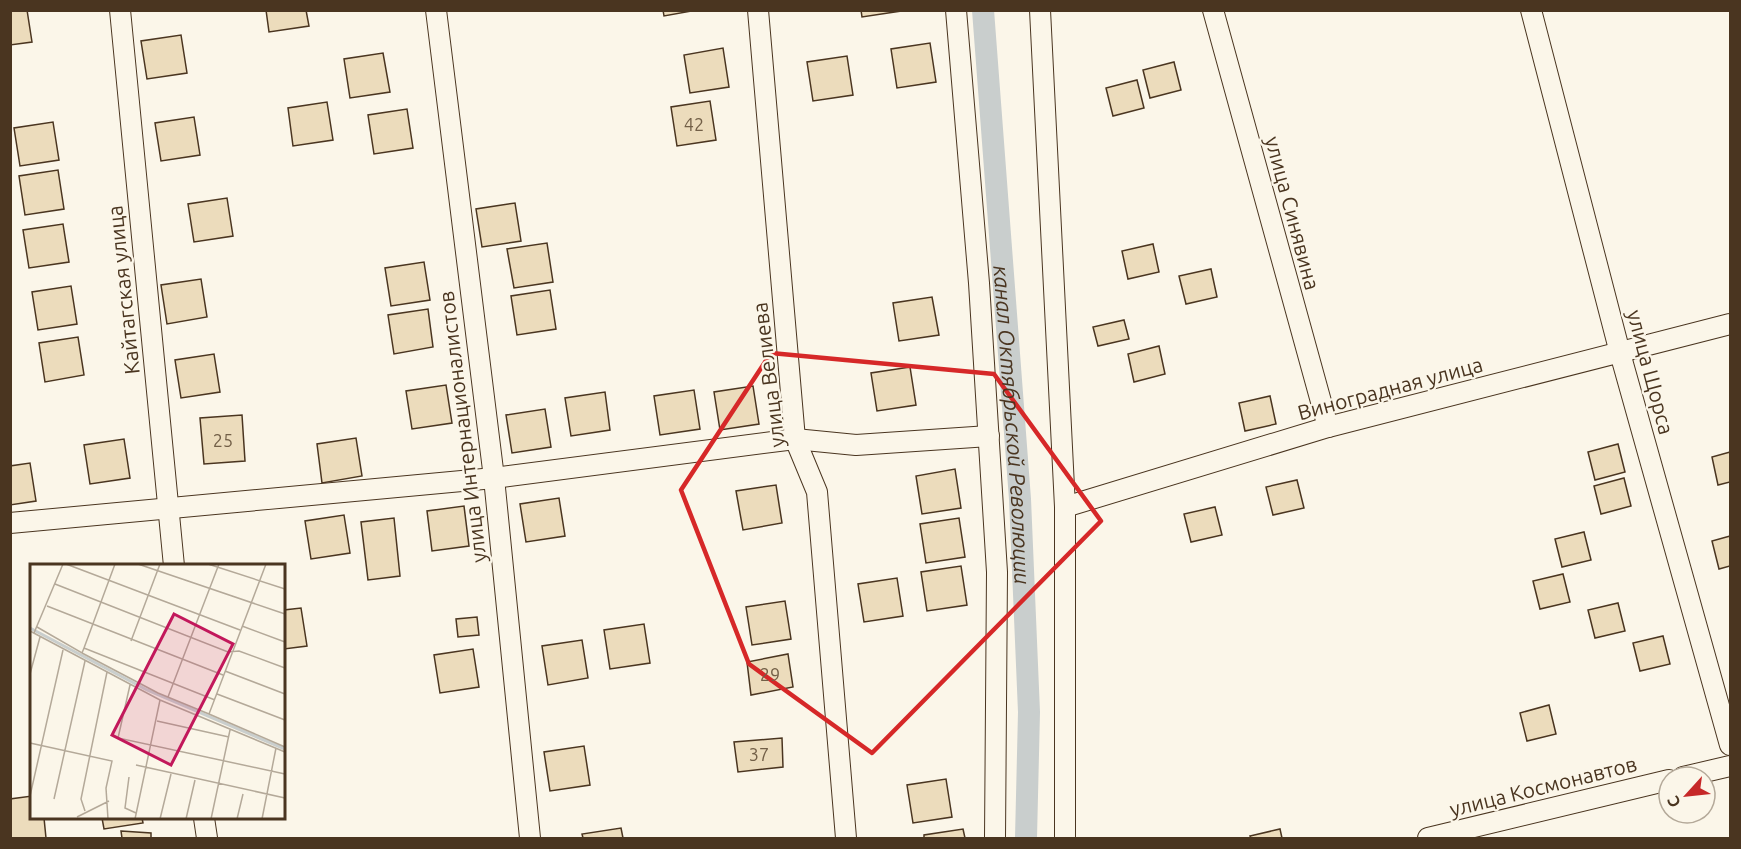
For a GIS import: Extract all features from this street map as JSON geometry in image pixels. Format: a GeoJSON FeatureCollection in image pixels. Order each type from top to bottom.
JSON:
{"type":"FeatureCollection","features":[{"type":"Feature","properties":{"kind":"street","name":"Кайтагская улица"},"geometry":{"type":"LineString","coordinates":[[120,10],[174,564]]}},
{"type":"Feature","properties":{"kind":"street","name":"улица Интернационалистов"},"geometry":{"type":"LineString","coordinates":[[436,10],[494,478],[530,838]]}},
{"type":"Feature","properties":{"kind":"street","name":"улица Велиева"},"geometry":{"type":"LineString","coordinates":[[758,10],[795,439],[817,492],[846,838]]}},
{"type":"Feature","properties":{"kind":"street"},"geometry":{"type":"LineString","coordinates":[[956,10],[979,283],[997,572],[995,838]]}},
{"type":"Feature","properties":{"kind":"street"},"geometry":{"type":"LineString","coordinates":[[1040,10],[1065,507],[1065,838]]}},
{"type":"Feature","properties":{"kind":"street","name":"улица Синявина"},"geometry":{"type":"LineString","coordinates":[[1213,10],[1328,427]]}},
{"type":"Feature","properties":{"kind":"street","name":"улица Щорса"},"geometry":{"type":"LineString","coordinates":[[1531,10],[1620,353],[1731,745]]}},
{"type":"Feature","properties":{"kind":"street","name":"Виноградная улица"},"geometry":{"type":"LineString","coordinates":[[1065,507],[1328,427],[1731,324]]}},
{"type":"Feature","properties":{"kind":"street"},"geometry":{"type":"LineString","coordinates":[[10,523],[494,478],[795,439],[856,445],[989,436]]}},
{"type":"Feature","properties":{"kind":"street","name":"улица Космонавтов"},"geometry":{"type":"LineString","coordinates":[[1428,838],[1657,783]]}},
{"type":"Feature","properties":{"kind":"street"},"geometry":{"type":"LineString","coordinates":[[204,819],[207,838]]}},
{"type":"Feature","properties":{"kind":"highlighted area"},"geometry":{"type":"Polygon","coordinates":[[[771,353],[994,374],[1101,521],[872,753],[749,664],[681,490],[771,353]]]}},
{"type":"Feature","properties":{"kind":"building"},"geometry":{"type":"Polygon","coordinates":[[[10,10],[27,10],[32,42],[10,45],[10,10]]]}},
{"type":"Feature","properties":{"kind":"building"},"geometry":{"type":"Polygon","coordinates":[[[266,10],[306,10],[309,26],[269,32],[266,10]]]}},
{"type":"Feature","properties":{"kind":"building"},"geometry":{"type":"Polygon","coordinates":[[[663,10],[697,10],[664,16],[663,10]]]}},
{"type":"Feature","properties":{"kind":"building"},"geometry":{"type":"Polygon","coordinates":[[[861,10],[901,10],[901,11],[862,17],[861,10]]]}},
{"type":"Feature","properties":{"kind":"building"},"geometry":{"type":"Polygon","coordinates":[[[181,35],[187,73],[147,79],[141,41],[181,35]]]}},
{"type":"Feature","properties":{"kind":"building"},"geometry":{"type":"Polygon","coordinates":[[[930,43],[936,82],[897,88],[891,49],[930,43]]]}},
{"type":"Feature","properties":{"kind":"building"},"geometry":{"type":"Polygon","coordinates":[[[723,48],[729,87],[690,93],[684,55],[723,48]]]}},
{"type":"Feature","properties":{"kind":"building"},"geometry":{"type":"Polygon","coordinates":[[[383,53],[390,92],[350,98],[344,59],[383,53]]]}},
{"type":"Feature","properties":{"kind":"building"},"geometry":{"type":"Polygon","coordinates":[[[847,56],[853,95],[813,101],[807,62],[847,56]]]}},
{"type":"Feature","properties":{"kind":"building"},"geometry":{"type":"Polygon","coordinates":[[[1174,62],[1181,90],[1150,98],[1143,70],[1174,62]]]}},
{"type":"Feature","properties":{"kind":"building"},"geometry":{"type":"Polygon","coordinates":[[[1137,80],[1144,108],[1113,116],[1106,88],[1137,80]]]}},
{"type":"Feature","properties":{"kind":"building"},"geometry":{"type":"Polygon","coordinates":[[[710,101],[716,140],[677,146],[671,107],[710,101]]]}},
{"type":"Feature","properties":{"kind":"building"},"geometry":{"type":"Polygon","coordinates":[[[327,102],[333,140],[293,146],[288,108],[327,102]]]}},
{"type":"Feature","properties":{"kind":"building"},"geometry":{"type":"Polygon","coordinates":[[[407,109],[413,148],[374,154],[368,115],[407,109]]]}},
{"type":"Feature","properties":{"kind":"building"},"geometry":{"type":"Polygon","coordinates":[[[194,117],[200,155],[161,161],[155,123],[194,117]]]}},
{"type":"Feature","properties":{"kind":"building"},"geometry":{"type":"Polygon","coordinates":[[[53,122],[59,160],[20,166],[14,128],[53,122]]]}},
{"type":"Feature","properties":{"kind":"building"},"geometry":{"type":"Polygon","coordinates":[[[58,170],[64,209],[25,215],[19,176],[58,170]]]}},
{"type":"Feature","properties":{"kind":"building"},"geometry":{"type":"Polygon","coordinates":[[[227,198],[233,236],[194,242],[188,204],[227,198]]]}},
{"type":"Feature","properties":{"kind":"building"},"geometry":{"type":"Polygon","coordinates":[[[515,203],[521,241],[482,247],[476,209],[515,203]]]}},
{"type":"Feature","properties":{"kind":"building"},"geometry":{"type":"Polygon","coordinates":[[[63,224],[69,262],[29,268],[23,230],[63,224]]]}},
{"type":"Feature","properties":{"kind":"building"},"geometry":{"type":"Polygon","coordinates":[[[547,243],[553,282],[514,288],[507,249],[547,243]]]}},
{"type":"Feature","properties":{"kind":"building"},"geometry":{"type":"Polygon","coordinates":[[[1153,244],[1159,272],[1128,279],[1122,251],[1153,244]]]}},
{"type":"Feature","properties":{"kind":"building"},"geometry":{"type":"Polygon","coordinates":[[[424,262],[430,300],[391,306],[385,268],[424,262]]]}},
{"type":"Feature","properties":{"kind":"building"},"geometry":{"type":"Polygon","coordinates":[[[1211,269],[1217,297],[1186,304],[1179,276],[1211,269]]]}},
{"type":"Feature","properties":{"kind":"building"},"geometry":{"type":"Polygon","coordinates":[[[201,279],[207,317],[167,324],[161,285],[201,279]]]}},
{"type":"Feature","properties":{"kind":"building"},"geometry":{"type":"Polygon","coordinates":[[[71,286],[77,324],[38,330],[32,292],[71,286]]]}},
{"type":"Feature","properties":{"kind":"building"},"geometry":{"type":"Polygon","coordinates":[[[550,290],[556,329],[517,335],[511,296],[550,290]]]}},
{"type":"Feature","properties":{"kind":"building"},"geometry":{"type":"Polygon","coordinates":[[[932,297],[939,335],[899,341],[893,303],[932,297]]]}},
{"type":"Feature","properties":{"kind":"building"},"geometry":{"type":"Polygon","coordinates":[[[428,309],[433,347],[394,354],[388,315],[428,309]]]}},
{"type":"Feature","properties":{"kind":"building"},"geometry":{"type":"Polygon","coordinates":[[[1124,320],[1129,339],[1098,346],[1093,327],[1124,320]]]}},
{"type":"Feature","properties":{"kind":"building"},"geometry":{"type":"Polygon","coordinates":[[[78,337],[84,375],[45,382],[39,343],[78,337]]]}},
{"type":"Feature","properties":{"kind":"building"},"geometry":{"type":"Polygon","coordinates":[[[1159,346],[1165,374],[1134,382],[1128,354],[1159,346]]]}},
{"type":"Feature","properties":{"kind":"building"},"geometry":{"type":"Polygon","coordinates":[[[214,354],[220,392],[181,398],[175,360],[214,354]]]}},
{"type":"Feature","properties":{"kind":"building"},"geometry":{"type":"Polygon","coordinates":[[[910,367],[916,405],[877,411],[871,373],[910,367]]]}},
{"type":"Feature","properties":{"kind":"building"},"geometry":{"type":"Polygon","coordinates":[[[446,385],[452,423],[412,429],[406,391],[446,385]]]}},
{"type":"Feature","properties":{"kind":"building"},"geometry":{"type":"Polygon","coordinates":[[[753,386],[759,424],[720,430],[714,392],[753,386]]]}},
{"type":"Feature","properties":{"kind":"building"},"geometry":{"type":"Polygon","coordinates":[[[694,390],[700,429],[660,435],[654,396],[694,390]]]}},
{"type":"Feature","properties":{"kind":"building"},"geometry":{"type":"Polygon","coordinates":[[[605,392],[610,430],[571,436],[565,398],[605,392]]]}},
{"type":"Feature","properties":{"kind":"building"},"geometry":{"type":"Polygon","coordinates":[[[1270,396],[1276,424],[1245,431],[1239,403],[1270,396]]]}},
{"type":"Feature","properties":{"kind":"building"},"geometry":{"type":"Polygon","coordinates":[[[545,409],[551,447],[512,453],[506,415],[545,409]]]}},
{"type":"Feature","properties":{"kind":"building"},"geometry":{"type":"Polygon","coordinates":[[[242,415],[245,461],[204,464],[200,418],[242,415]]]}},
{"type":"Feature","properties":{"kind":"building"},"geometry":{"type":"Polygon","coordinates":[[[356,438],[362,476],[322,483],[317,444],[356,438]]]}},
{"type":"Feature","properties":{"kind":"building"},"geometry":{"type":"Polygon","coordinates":[[[124,439],[130,478],[90,484],[84,445],[124,439]]]}},
{"type":"Feature","properties":{"kind":"building"},"geometry":{"type":"Polygon","coordinates":[[[1618,444],[1625,472],[1595,480],[1588,452],[1618,444]]]}},
{"type":"Feature","properties":{"kind":"building"},"geometry":{"type":"Polygon","coordinates":[[[1730,452],[1730,482],[1718,485],[1712,457],[1730,452]]]}},
{"type":"Feature","properties":{"kind":"building"},"geometry":{"type":"Polygon","coordinates":[[[30,463],[36,501],[10,505],[10,466],[30,463]]]}},
{"type":"Feature","properties":{"kind":"building"},"geometry":{"type":"Polygon","coordinates":[[[955,469],[961,508],[922,514],[916,476],[955,469]]]}},
{"type":"Feature","properties":{"kind":"building"},"geometry":{"type":"Polygon","coordinates":[[[1624,478],[1631,506],[1601,514],[1594,486],[1624,478]]]}},
{"type":"Feature","properties":{"kind":"building"},"geometry":{"type":"Polygon","coordinates":[[[1297,480],[1304,508],[1273,515],[1266,487],[1297,480]]]}},
{"type":"Feature","properties":{"kind":"building"},"geometry":{"type":"Polygon","coordinates":[[[776,485],[782,523],[743,530],[736,491],[776,485]]]}},
{"type":"Feature","properties":{"kind":"building"},"geometry":{"type":"Polygon","coordinates":[[[559,498],[565,536],[526,542],[520,504],[559,498]]]}},
{"type":"Feature","properties":{"kind":"building"},"geometry":{"type":"Polygon","coordinates":[[[464,506],[469,546],[432,551],[427,511],[464,506]]]}},
{"type":"Feature","properties":{"kind":"building"},"geometry":{"type":"Polygon","coordinates":[[[1215,507],[1222,535],[1191,542],[1184,514],[1215,507]]]}},
{"type":"Feature","properties":{"kind":"building"},"geometry":{"type":"Polygon","coordinates":[[[344,515],[350,553],[311,559],[305,521],[344,515]]]}},
{"type":"Feature","properties":{"kind":"building"},"geometry":{"type":"Polygon","coordinates":[[[394,518],[400,576],[368,580],[361,522],[394,518]]]}},
{"type":"Feature","properties":{"kind":"building"},"geometry":{"type":"Polygon","coordinates":[[[959,518],[965,557],[926,563],[920,524],[959,518]]]}},
{"type":"Feature","properties":{"kind":"building"},"geometry":{"type":"Polygon","coordinates":[[[1584,532],[1591,560],[1562,567],[1555,539],[1584,532]]]}},
{"type":"Feature","properties":{"kind":"building"},"geometry":{"type":"Polygon","coordinates":[[[1730,536],[1730,566],[1719,569],[1712,541],[1730,536]]]}},
{"type":"Feature","properties":{"kind":"building"},"geometry":{"type":"Polygon","coordinates":[[[961,566],[967,605],[927,611],[921,572],[961,566]]]}},
{"type":"Feature","properties":{"kind":"building"},"geometry":{"type":"Polygon","coordinates":[[[1563,574],[1570,602],[1540,609],[1533,581],[1563,574]]]}},
{"type":"Feature","properties":{"kind":"building"},"geometry":{"type":"Polygon","coordinates":[[[897,578],[903,616],[864,622],[858,584],[897,578]]]}},
{"type":"Feature","properties":{"kind":"building"},"geometry":{"type":"Polygon","coordinates":[[[785,601],[791,639],[752,645],[746,607],[785,601]]]}},
{"type":"Feature","properties":{"kind":"building"},"geometry":{"type":"Polygon","coordinates":[[[1618,603],[1625,631],[1595,638],[1588,610],[1618,603]]]}},
{"type":"Feature","properties":{"kind":"building"},"geometry":{"type":"Polygon","coordinates":[[[301,608],[307,646],[285,649],[285,610],[301,608]]]}},
{"type":"Feature","properties":{"kind":"building"},"geometry":{"type":"Polygon","coordinates":[[[477,617],[479,635],[458,637],[456,619],[477,617]]]}},
{"type":"Feature","properties":{"kind":"building"},"geometry":{"type":"Polygon","coordinates":[[[644,624],[650,663],[610,669],[604,630],[644,624]]]}},
{"type":"Feature","properties":{"kind":"building"},"geometry":{"type":"Polygon","coordinates":[[[1663,636],[1670,664],[1640,671],[1633,643],[1663,636]]]}},
{"type":"Feature","properties":{"kind":"building"},"geometry":{"type":"Polygon","coordinates":[[[582,640],[588,678],[548,685],[542,646],[582,640]]]}},
{"type":"Feature","properties":{"kind":"building"},"geometry":{"type":"Polygon","coordinates":[[[473,649],[479,687],[440,693],[434,655],[473,649]]]}},
{"type":"Feature","properties":{"kind":"building"},"geometry":{"type":"Polygon","coordinates":[[[788,654],[793,687],[751,695],[747,662],[788,654]]]}},
{"type":"Feature","properties":{"kind":"building"},"geometry":{"type":"Polygon","coordinates":[[[1549,705],[1556,734],[1527,741],[1520,713],[1549,705]]]}},
{"type":"Feature","properties":{"kind":"building"},"geometry":{"type":"Polygon","coordinates":[[[782,738],[783,767],[738,772],[734,742],[782,738]]]}},
{"type":"Feature","properties":{"kind":"building"},"geometry":{"type":"Polygon","coordinates":[[[584,746],[590,785],[550,791],[544,752],[584,746]]]}},
{"type":"Feature","properties":{"kind":"building"},"geometry":{"type":"Polygon","coordinates":[[[946,779],[952,817],[913,823],[907,785],[946,779]]]}},
{"type":"Feature","properties":{"kind":"building"},"geometry":{"type":"Polygon","coordinates":[[[30,796],[30,819],[44,819],[46,838],[10,838],[10,799],[30,796]]]}},
{"type":"Feature","properties":{"kind":"building"},"geometry":{"type":"Polygon","coordinates":[[[102,819],[142,819],[143,823],[104,829],[102,819]]]}},
{"type":"Feature","properties":{"kind":"building"},"geometry":{"type":"Polygon","coordinates":[[[621,828],[623,838],[583,838],[582,834],[621,828]]]}},
{"type":"Feature","properties":{"kind":"building"},"geometry":{"type":"Polygon","coordinates":[[[963,829],[965,838],[924,838],[924,835],[963,829]]]}},
{"type":"Feature","properties":{"kind":"building"},"geometry":{"type":"Polygon","coordinates":[[[1280,829],[1282,838],[1251,838],[1250,836],[1280,829]]]}},
{"type":"Feature","properties":{"kind":"building"},"geometry":{"type":"Polygon","coordinates":[[[121,831],[151,833],[151,838],[122,838],[121,831]]]}},
{"type":"Feature","properties":{"kind":"waterway","name":"канал Октябрьской Революции"},"geometry":{"type":"LineString","coordinates":[[983,10],[1020,499],[1029,712],[1026,838]]}}]}
